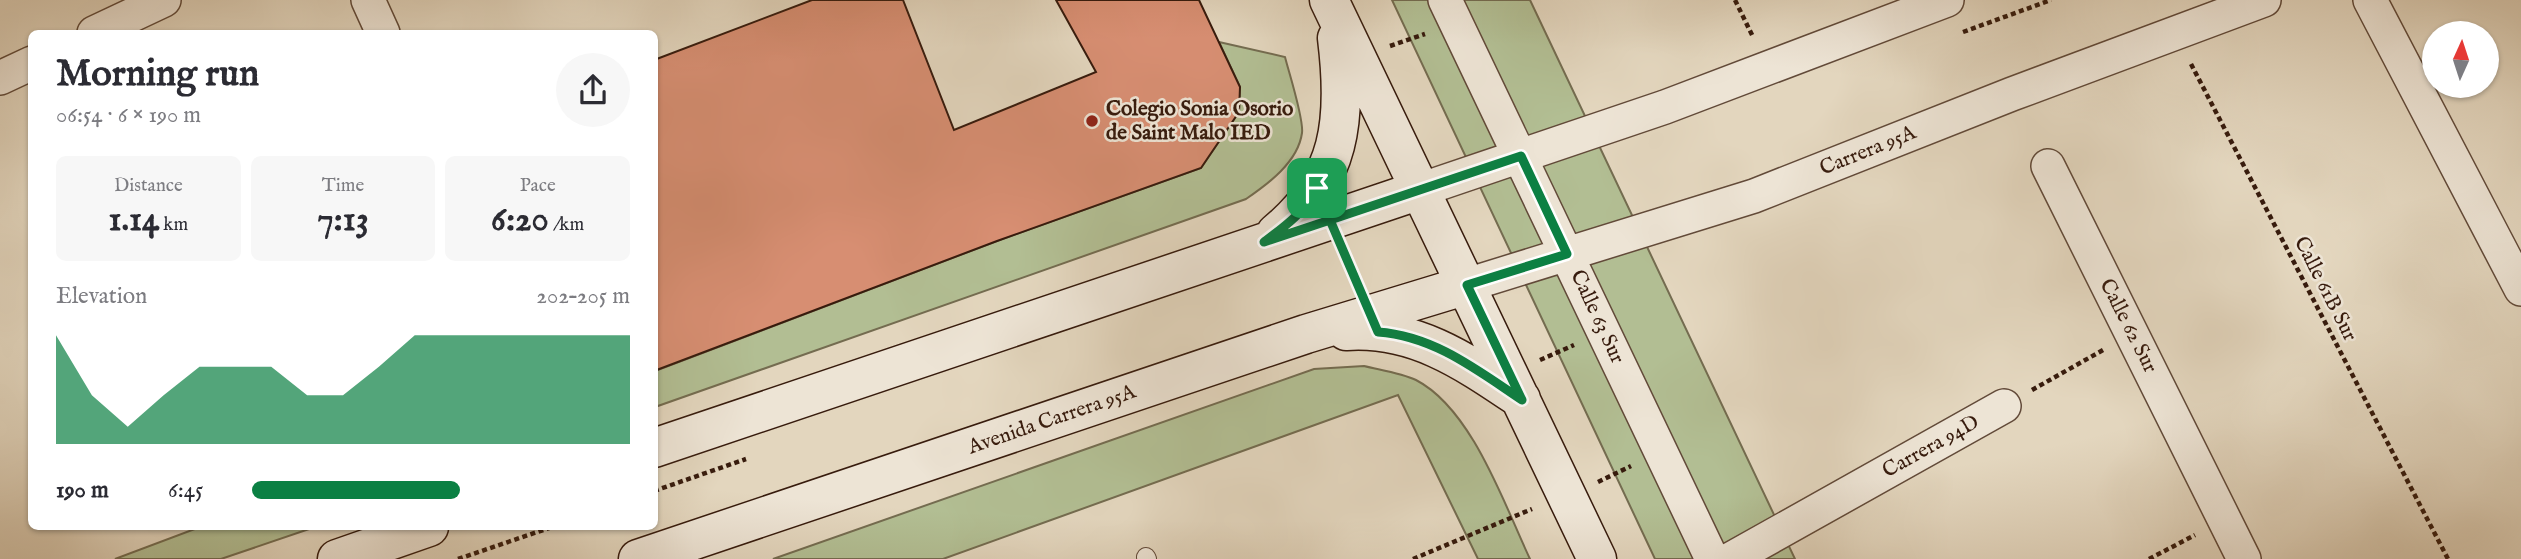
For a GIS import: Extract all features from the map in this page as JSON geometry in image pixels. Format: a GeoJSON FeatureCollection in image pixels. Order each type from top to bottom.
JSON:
{"type":"FeatureCollection","features":[{"type":"Feature","properties":{"kind":"main road"},"geometry":{"type":"LineString","coordinates":[[1331,6],[1597,559]]}},
{"type":"Feature","properties":{"kind":"main road"},"geometry":{"type":"LineString","coordinates":[[1264,242],[1312,199],[1328,167],[1339,131],[1342,90],[1331,6]]}},
{"type":"Feature","properties":{"kind":"main road"},"geometry":{"type":"LineString","coordinates":[[658,448],[1420,190]]}},
{"type":"Feature","properties":{"kind":"main road","name":"Avenida Carrera 95A"},"geometry":{"type":"LineString","coordinates":[[638,559],[1306,334],[1467,285]]}},
{"type":"Feature","properties":{"kind":"main road"},"geometry":{"type":"LineString","coordinates":[[1306,334],[1362,330],[1396,333],[1431,344],[1469,363],[1522,400]]}},
{"type":"Feature","properties":{"kind":"main road"},"geometry":{"type":"LineString","coordinates":[[337,559],[420,530]]}},
{"type":"Feature","properties":{"kind":"street"},"geometry":{"type":"LineString","coordinates":[[100,30],[164,0]]}},
{"type":"Feature","properties":{"kind":"street"},"geometry":{"type":"LineString","coordinates":[[368,0],[382,30]]}},
{"type":"Feature","properties":{"kind":"street","name":"Calle 63 Sur"},"geometry":{"type":"LineString","coordinates":[[1445,0],[1712,559]]}},
{"type":"Feature","properties":{"kind":"street"},"geometry":{"type":"LineString","coordinates":[[1420,190],[1710,91],[1947,0]]}},
{"type":"Feature","properties":{"kind":"street","name":"Carrera 95A"},"geometry":{"type":"LineString","coordinates":[[1467,285],[1754,196],[2012,94],[2264,0]]}},
{"type":"Feature","properties":{"kind":"street"},"geometry":{"type":"LineString","coordinates":[[2370,0],[2521,289]]}},
{"type":"Feature","properties":{"kind":"street"},"geometry":{"type":"LineString","coordinates":[[0,78],[28,65]]}},
{"type":"Feature","properties":{"kind":"street","name":"Calle 62 Sur"},"geometry":{"type":"LineString","coordinates":[[2048,166],[2244,559]]}},
{"type":"Feature","properties":{"kind":"street","name":"Carrera 94D"},"geometry":{"type":"LineString","coordinates":[[1731,559],[2004,406]]}},
{"type":"Feature","properties":{"kind":"path","name":"Calle 61B Sur"},"geometry":{"type":"LineString","coordinates":[[2175,33],[2448,559]]}},
{"type":"Feature","properties":{"kind":"path"},"geometry":{"type":"LineString","coordinates":[[1330,220],[1371,314]]}},
{"type":"Feature","properties":{"kind":"path","name":"Carrera 94D"},"geometry":{"type":"LineString","coordinates":[[2004,406],[2131,334]]}},
{"type":"Feature","properties":{"kind":"path"},"geometry":{"type":"LineString","coordinates":[[2149,559],[2224,520]]}},
{"type":"Feature","properties":{"kind":"path"},"geometry":{"type":"LineString","coordinates":[[458,559],[543,530]]}},
{"type":"Feature","properties":{"kind":"green space"},"geometry":{"type":"Polygon","coordinates":[[[1392,0],[1530,0],[1795,559],[1655,559],[1392,0]]]}},
{"type":"Feature","properties":{"kind":"green space"},"geometry":{"type":"Polygon","coordinates":[[[1219,42],[1285,57],[1302,126],[1299,144],[1288,163],[1246,199],[658,406],[658,370],[997,241],[1201,168],[1239,112],[1240,87],[1219,42]]]}},
{"type":"Feature","properties":{"kind":"green space"},"geometry":{"type":"Polygon","coordinates":[[[1364,366],[1416,380],[1436,394],[1454,412],[1484,460],[1530,559],[1478,559],[1398,395],[943,559],[773,559],[1314,369],[1364,366]]]}},
{"type":"Feature","properties":{"kind":"green space"},"geometry":{"type":"Polygon","coordinates":[[[192,530],[306,530],[221,559],[115,559],[192,530]]]}},
{"type":"Feature","properties":{"kind":"building"},"geometry":{"type":"Polygon","coordinates":[[[812,0],[903,0],[954,130],[1096,72],[1056,0],[1199,0],[1240,87],[1239,112],[1201,168],[997,241],[658,369],[658,58],[812,0]]]}},
{"type":"Feature","properties":{"kind":"place","name":"Colegio Sonia Osorio de Saint Malo IED"},"geometry":{"type":"Point","coordinates":[1092,121]}},
{"type":"Feature","properties":{"kind":"route"},"geometry":{"type":"LineString","coordinates":[[1317,188],[1312,199],[1264,242],[1330,220],[1378,332],[1396,333],[1431,344],[1469,363],[1522,400],[1467,285],[1567,254],[1521,156],[1330,220],[1317,188]]}}]}
